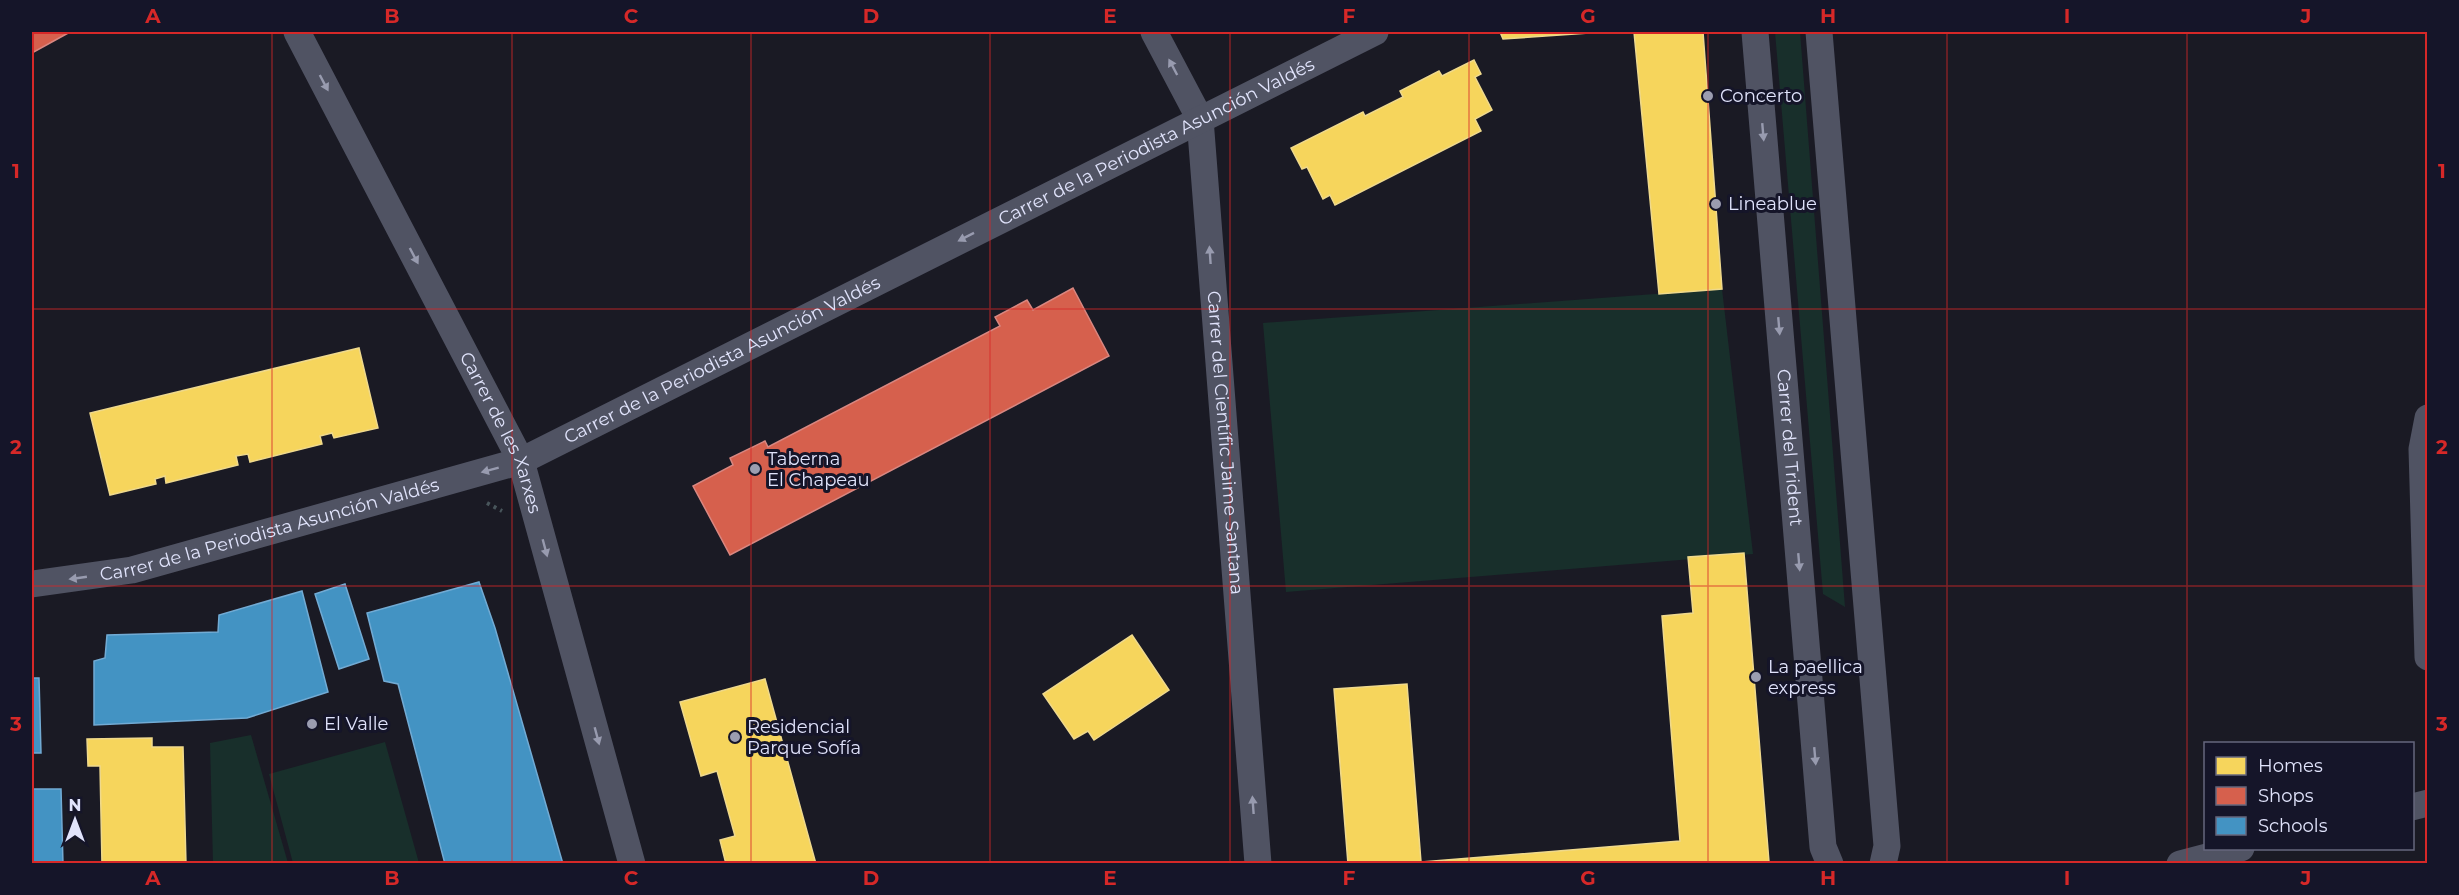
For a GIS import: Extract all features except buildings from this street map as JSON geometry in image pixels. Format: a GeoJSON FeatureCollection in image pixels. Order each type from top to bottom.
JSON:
{"type":"FeatureCollection","features":[{"type":"Feature","properties":{"kind":"street","name":"Carrer de les Xarxes"},"geometry":{"type":"LineString","coordinates":[[297,32],[521,461],[632,864]]}},
{"type":"Feature","properties":{"kind":"street","name":"Carrer del Científic Jaime Santana"},"geometry":{"type":"LineString","coordinates":[[1154,32],[1200,119],[1258,864]]}},
{"type":"Feature","properties":{"kind":"street","name":"Carrer de la Periodista Asunción Valdés"},"geometry":{"type":"LineString","coordinates":[[32,584],[132,570],[521,461],[1375,32]]}},
{"type":"Feature","properties":{"kind":"street","name":"Carrer del Trident"},"geometry":{"type":"LineString","coordinates":[[1755,32],[1823,847],[1830,864]]}},
{"type":"Feature","properties":{"kind":"street"},"geometry":{"type":"LineString","coordinates":[[1819,32],[1887,846],[1883,864]]}},
{"type":"Feature","properties":{"kind":"street"},"geometry":{"type":"LineString","coordinates":[[2427,418],[2422,449],[2427,657]]}},
{"type":"Feature","properties":{"kind":"street"},"geometry":{"type":"LineString","coordinates":[[2180,864],[2237,850]]}},
{"type":"Feature","properties":{"kind":"path"},"geometry":{"type":"LineString","coordinates":[[484,501],[504,512]]}},
{"type":"Feature","properties":{"kind":"green space"},"geometry":{"type":"Polygon","coordinates":[[[1775,32],[1800,32],[1845,607],[1823,594],[1775,32]]]}},
{"type":"Feature","properties":{"kind":"green space"},"geometry":{"type":"Polygon","coordinates":[[[1722,289],[1753,554],[1286,592],[1263,323],[1722,289]]]}},
{"type":"Feature","properties":{"kind":"green space"},"geometry":{"type":"Polygon","coordinates":[[[251,735],[288,863],[213,863],[210,743],[251,735]]]}},
{"type":"Feature","properties":{"kind":"green space"},"geometry":{"type":"Polygon","coordinates":[[[385,742],[419,863],[293,863],[269,774],[385,742]]]}},
{"type":"Feature","properties":{"kind":"place","name":"Concerto"},"geometry":{"type":"Point","coordinates":[1708,96]}},
{"type":"Feature","properties":{"kind":"place","name":"Lineablue"},"geometry":{"type":"Point","coordinates":[1716,204]}},
{"type":"Feature","properties":{"kind":"place","name":"Taberna El Chapeau"},"geometry":{"type":"Point","coordinates":[755,469]}},
{"type":"Feature","properties":{"kind":"place","name":"La paellica express"},"geometry":{"type":"Point","coordinates":[1756,677]}},
{"type":"Feature","properties":{"kind":"place","name":"El Valle"},"geometry":{"type":"Point","coordinates":[312,724]}},
{"type":"Feature","properties":{"kind":"place","name":"Residencial Parque Sofía"},"geometry":{"type":"Point","coordinates":[735,737]}}]}
